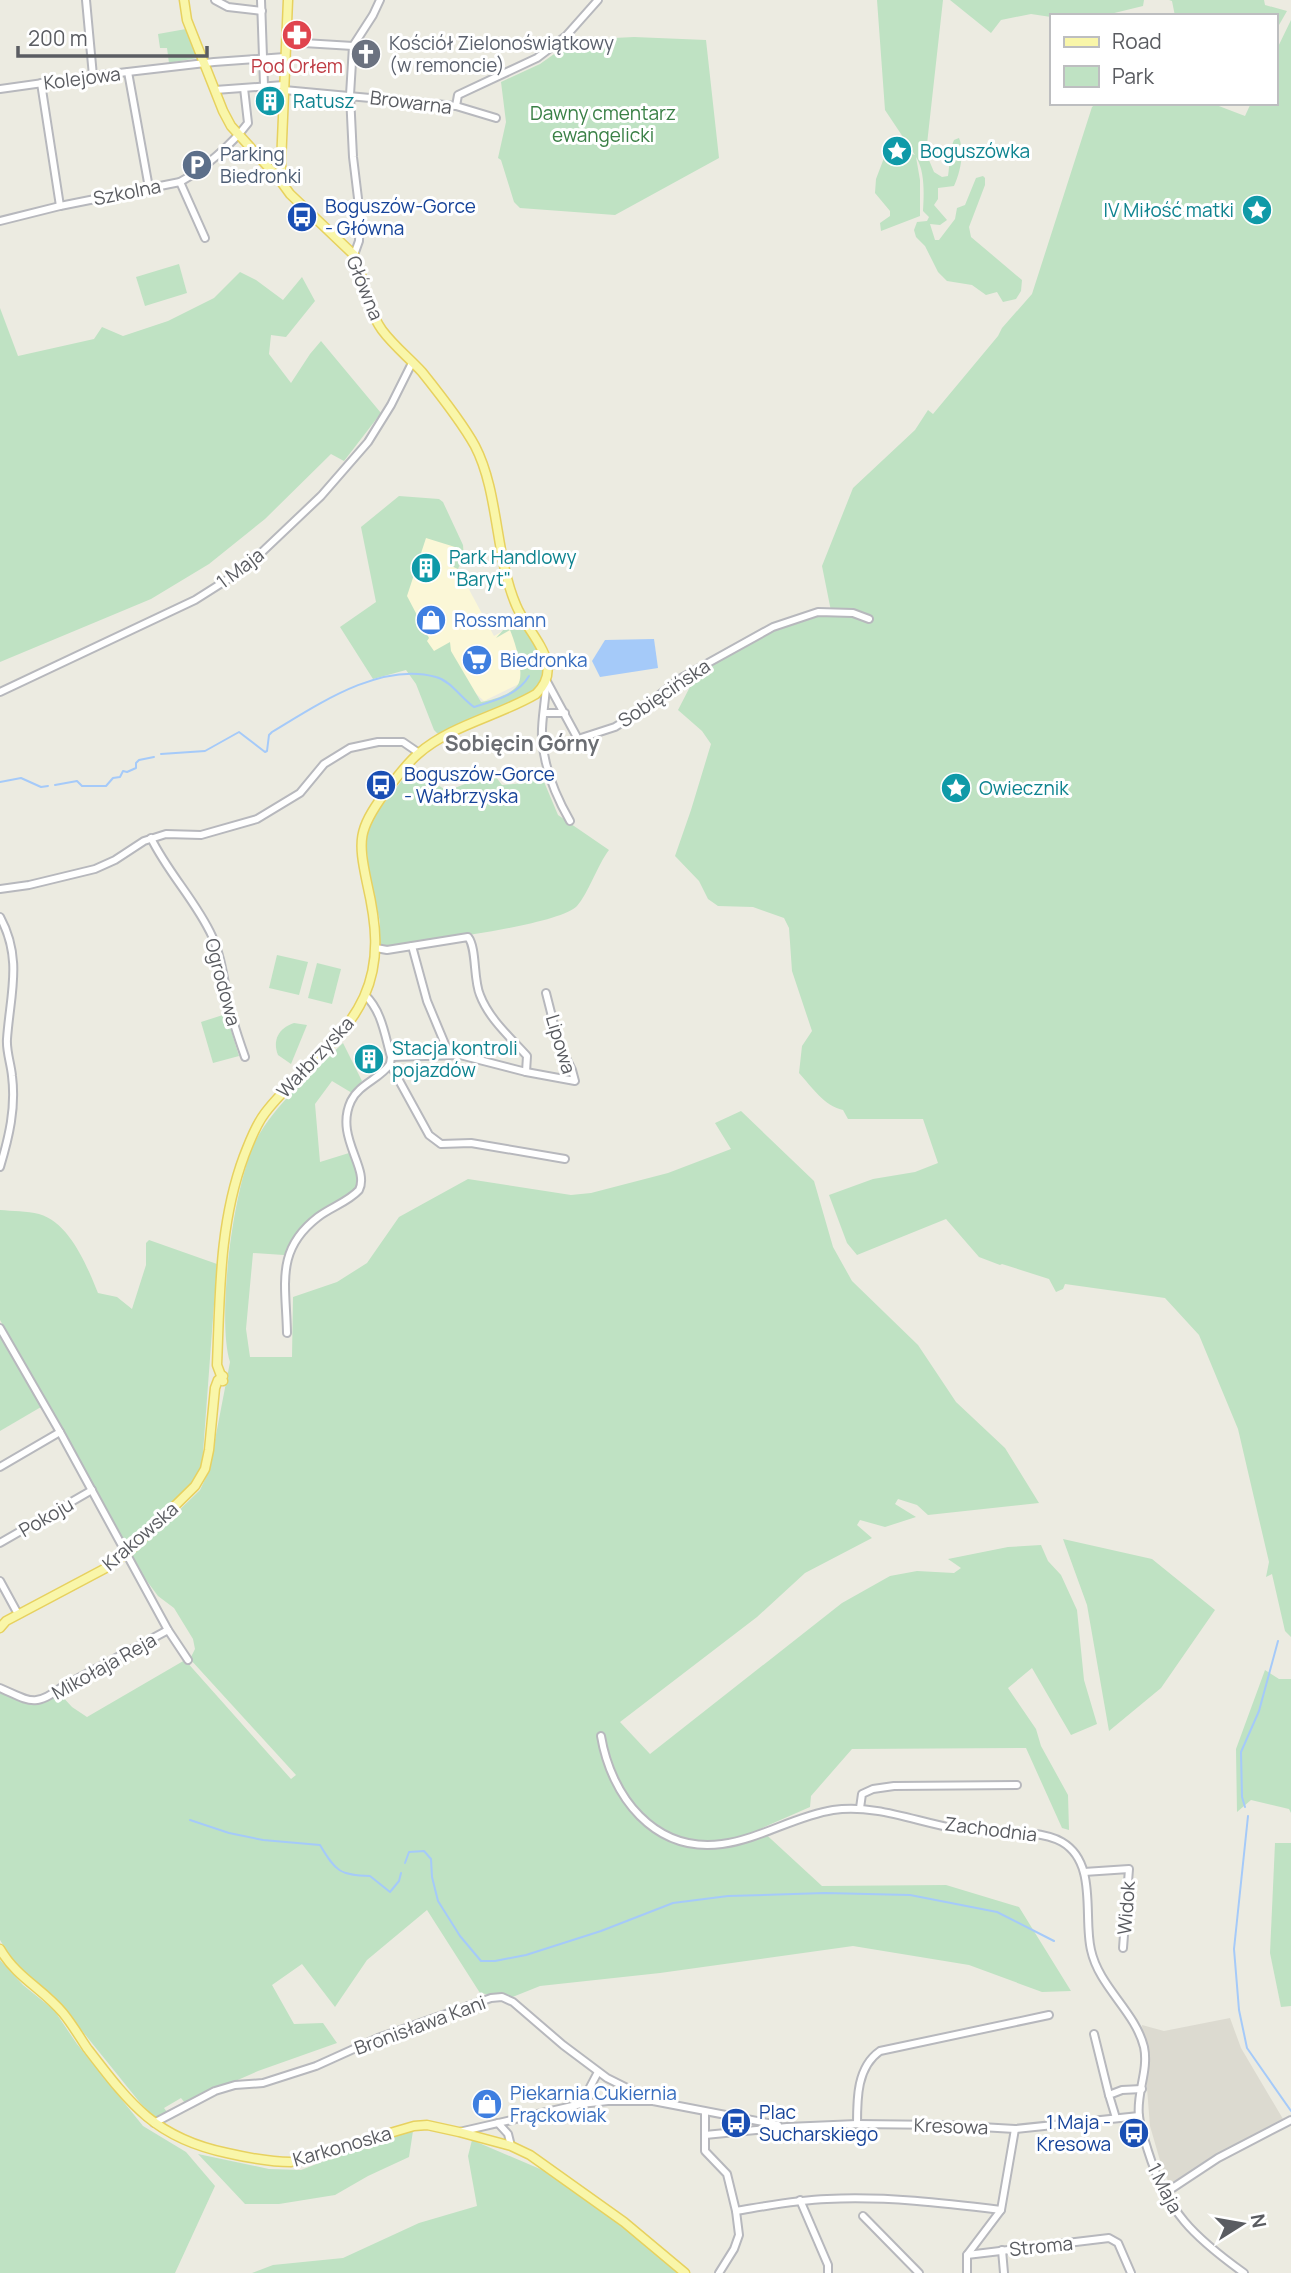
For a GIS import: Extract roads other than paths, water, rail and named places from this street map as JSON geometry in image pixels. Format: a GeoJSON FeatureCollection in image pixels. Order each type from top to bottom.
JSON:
{"type":"FeatureCollection","features":[{"type":"Feature","properties":{"kind":"main road"},"geometry":{"type":"LineString","coordinates":[[184,0],[187,20],[229,122],[276,170]]}},
{"type":"Feature","properties":{"kind":"main road","name":"Główna"},"geometry":{"type":"LineString","coordinates":[[288,0],[284,88],[276,170],[290,194],[354,255],[373,315],[382,330],[422,373],[476,448],[486,479],[509,587],[520,613],[544,652],[548,664],[546,680]]}},
{"type":"Feature","properties":{"kind":"main road","name":"Wałbrzyska"},"geometry":{"type":"LineString","coordinates":[[223,1378],[217,1360],[226,1220],[251,1137],[264,1114],[276,1100],[343,1032],[358,1010],[372,974],[376,948],[373,909],[362,858],[363,828],[389,788],[419,753],[440,739],[526,700],[536,694],[546,680]]}},
{"type":"Feature","properties":{"kind":"main road","name":"Krakowska"},"geometry":{"type":"LineString","coordinates":[[0,1628],[6,1621],[104,1569],[126,1553],[195,1486],[201,1478],[209,1450],[215,1395],[223,1378]]}},
{"type":"Feature","properties":{"kind":"main road","name":"Karkonoska"},"geometry":{"type":"LineString","coordinates":[[0,1949],[14,1970],[51,1999],[117,2086],[154,2123],[188,2143],[273,2162],[290,2162],[414,2126],[427,2125],[460,2132],[511,2146],[550,2168],[596,2200],[685,2273]]}},
{"type":"Feature","properties":{"kind":"street"},"geometry":{"type":"LineString","coordinates":[[86,0],[93,76]]}},
{"type":"Feature","properties":{"kind":"street"},"geometry":{"type":"LineString","coordinates":[[215,0],[228,7],[262,11]]}},
{"type":"Feature","properties":{"kind":"street"},"geometry":{"type":"LineString","coordinates":[[261,0],[264,85]]}},
{"type":"Feature","properties":{"kind":"street"},"geometry":{"type":"LineString","coordinates":[[354,255],[359,241],[360,215],[354,183],[350,95],[353,46],[380,0]]}},
{"type":"Feature","properties":{"kind":"street"},"geometry":{"type":"LineString","coordinates":[[456,106],[458,95],[547,51],[566,36],[598,0]]}},
{"type":"Feature","properties":{"kind":"street"},"geometry":{"type":"LineString","coordinates":[[286,41],[353,46]]}},
{"type":"Feature","properties":{"kind":"street","name":"Kolejowa"},"geometry":{"type":"LineString","coordinates":[[0,89],[205,63],[285,57]]}},
{"type":"Feature","properties":{"kind":"street"},"geometry":{"type":"LineString","coordinates":[[128,72],[149,188]]}},
{"type":"Feature","properties":{"kind":"street"},"geometry":{"type":"LineString","coordinates":[[41,83],[60,206]]}},
{"type":"Feature","properties":{"kind":"street","name":"Browarna"},"geometry":{"type":"LineString","coordinates":[[215,90],[264,85],[456,106],[496,118]]}},
{"type":"Feature","properties":{"kind":"street","name":"Szkolna"},"geometry":{"type":"LineString","coordinates":[[0,221],[180,182],[195,174],[239,135],[248,123],[244,88]]}},
{"type":"Feature","properties":{"kind":"street"},"geometry":{"type":"LineString","coordinates":[[180,182],[205,238]]}},
{"type":"Feature","properties":{"kind":"street","name":"1 Maja"},"geometry":{"type":"LineString","coordinates":[[0,692],[195,600],[244,569],[321,496],[368,442],[412,363]]}},
{"type":"Feature","properties":{"kind":"street","name":"Sobięcińska"},"geometry":{"type":"LineString","coordinates":[[546,680],[579,739],[615,727],[681,678],[773,626],[818,612],[853,613],[869,619]]}},
{"type":"Feature","properties":{"kind":"street"},"geometry":{"type":"LineString","coordinates":[[546,680],[542,735],[548,772],[556,798],[570,821]]}},
{"type":"Feature","properties":{"kind":"street"},"geometry":{"type":"LineString","coordinates":[[545,713],[565,713]]}},
{"type":"Feature","properties":{"kind":"street"},"geometry":{"type":"LineString","coordinates":[[0,889],[29,885],[94,869],[116,860],[151,838],[166,834],[201,835],[257,819],[300,793],[324,764],[350,748],[377,742],[403,742],[419,753]]}},
{"type":"Feature","properties":{"kind":"street","name":"Ogrodowa"},"geometry":{"type":"LineString","coordinates":[[151,838],[215,944],[244,1057]]}},
{"type":"Feature","properties":{"kind":"street"},"geometry":{"type":"LineString","coordinates":[[0,917],[13,947],[14,968],[6,1042],[12,1078],[13,1111],[0,1167]]}},
{"type":"Feature","properties":{"kind":"street"},"geometry":{"type":"LineString","coordinates":[[376,948],[387,950],[468,937],[471,940],[474,972],[480,995],[489,1013],[527,1056],[526,1072]]}},
{"type":"Feature","properties":{"kind":"street"},"geometry":{"type":"LineString","coordinates":[[412,946],[427,1001],[447,1054]]}},
{"type":"Feature","properties":{"kind":"street","name":"Lipowa"},"geometry":{"type":"LineString","coordinates":[[391,1061],[447,1054],[575,1081],[559,1044],[545,993]]}},
{"type":"Feature","properties":{"kind":"street"},"geometry":{"type":"LineString","coordinates":[[365,995],[378,1012],[391,1061],[429,1135],[441,1144],[471,1143],[565,1159]]}},
{"type":"Feature","properties":{"kind":"street"},"geometry":{"type":"LineString","coordinates":[[287,1333],[286,1263],[291,1246],[316,1218],[359,1190],[362,1179],[346,1131],[348,1110],[357,1092],[387,1070],[391,1061]]}},
{"type":"Feature","properties":{"kind":"street"},"geometry":{"type":"LineString","coordinates":[[0,1328],[168,1630],[188,1660]]}},
{"type":"Feature","properties":{"kind":"street"},"geometry":{"type":"LineString","coordinates":[[0,1467],[60,1432]]}},
{"type":"Feature","properties":{"kind":"street","name":"Pokoju"},"geometry":{"type":"LineString","coordinates":[[0,1543],[92,1490]]}},
{"type":"Feature","properties":{"kind":"street"},"geometry":{"type":"LineString","coordinates":[[0,1581],[18,1614]]}},
{"type":"Feature","properties":{"kind":"street","name":"Mikołaja Reja"},"geometry":{"type":"LineString","coordinates":[[0,1688],[32,1702],[48,1697],[168,1630]]}},
{"type":"Feature","properties":{"kind":"street","name":"Zachodnia"},"geometry":{"type":"LineString","coordinates":[[601,1736],[610,1770],[620,1792],[644,1821],[666,1834],[693,1843],[721,1844],[832,1810],[860,1808],[880,1810],[956,1829],[1044,1835],[1063,1842],[1070,1848],[1079,1858],[1084,1872]]}},
{"type":"Feature","properties":{"kind":"street","name":"Zachodnia"},"geometry":{"type":"LineString","coordinates":[[860,1808],[862,1794],[873,1788],[1017,1785]]}},
{"type":"Feature","properties":{"kind":"street","name":"Widok"},"geometry":{"type":"LineString","coordinates":[[1084,1872],[1129,1869],[1123,1948]]}},
{"type":"Feature","properties":{"kind":"street"},"geometry":{"type":"LineString","coordinates":[[1084,1872],[1088,1936],[1093,1958],[1097,1969],[1140,2036],[1145,2062],[1139,2116]]}},
{"type":"Feature","properties":{"kind":"street","name":"Bronisława Kani"},"geometry":{"type":"LineString","coordinates":[[154,2123],[203,2097],[235,2085],[262,2083],[316,2066],[378,2038],[491,1998],[502,1997],[526,2012],[598,2072],[653,2101]]}},
{"type":"Feature","properties":{"kind":"street"},"geometry":{"type":"LineString","coordinates":[[857,2124],[860,2084],[869,2062],[880,2051],[1049,2015]]}},
{"type":"Feature","properties":{"kind":"street"},"geometry":{"type":"LineString","coordinates":[[1094,2034],[1115,2118]]}},
{"type":"Feature","properties":{"kind":"street"},"geometry":{"type":"LineString","coordinates":[[584,2104],[592,2080],[598,2072]]}},
{"type":"Feature","properties":{"kind":"street"},"geometry":{"type":"LineString","coordinates":[[1109,2095],[1122,2090],[1142,2090]]}},
{"type":"Feature","properties":{"kind":"street"},"geometry":{"type":"LineString","coordinates":[[460,2132],[608,2101],[653,2101],[787,2127]]}},
{"type":"Feature","properties":{"kind":"street"},"geometry":{"type":"LineString","coordinates":[[705,2113],[705,2151],[727,2174],[739,2235],[719,2273]]}},
{"type":"Feature","properties":{"kind":"street","name":"1 Maja"},"geometry":{"type":"LineString","coordinates":[[1139,2116],[1155,2172],[1177,2214],[1194,2232],[1244,2273]]}},
{"type":"Feature","properties":{"kind":"street","name":"Kresowa"},"geometry":{"type":"LineString","coordinates":[[787,2127],[857,2124],[1015,2129],[1139,2116]]}},
{"type":"Feature","properties":{"kind":"street"},"geometry":{"type":"LineString","coordinates":[[508,2134],[521,2118]]}},
{"type":"Feature","properties":{"kind":"street"},"geometry":{"type":"LineString","coordinates":[[1164,2193],[1218,2158],[1291,2120]]}},
{"type":"Feature","properties":{"kind":"street"},"geometry":{"type":"LineString","coordinates":[[498,2123],[508,2134],[511,2146]]}},
{"type":"Feature","properties":{"kind":"street"},"geometry":{"type":"LineString","coordinates":[[705,2135],[787,2127]]}},
{"type":"Feature","properties":{"kind":"street"},"geometry":{"type":"LineString","coordinates":[[967,2273],[967,2255],[1001,2210],[1015,2129]]}},
{"type":"Feature","properties":{"kind":"street"},"geometry":{"type":"LineString","coordinates":[[736,2211],[800,2200],[872,2199],[1001,2210]]}},
{"type":"Feature","properties":{"kind":"street"},"geometry":{"type":"LineString","coordinates":[[800,2200],[828,2265],[828,2273]]}},
{"type":"Feature","properties":{"kind":"street"},"geometry":{"type":"LineString","coordinates":[[863,2216],[919,2273]]}},
{"type":"Feature","properties":{"kind":"street","name":"Stroma"},"geometry":{"type":"LineString","coordinates":[[967,2255],[1109,2238],[1115,2240],[1130,2273]]}},
{"type":"Feature","properties":{"kind":"street"},"geometry":{"type":"LineString","coordinates":[[1002,2250],[1004,2273]]}},
{"type":"Feature","properties":{"kind":"water"},"geometry":{"type":"Polygon","coordinates":[[[654,639],[658,668],[600,677],[592,661],[605,640],[654,639]]]}},
{"type":"Feature","properties":{"kind":"waterway"},"geometry":{"type":"LineString","coordinates":[[161,754],[205,751],[239,732],[265,752],[269,735],[290,721],[350,688],[394,675],[436,677],[451,686],[474,707],[512,693],[529,676]]}},
{"type":"Feature","properties":{"kind":"waterway"},"geometry":{"type":"LineString","coordinates":[[55,785],[77,781],[82,786],[106,786],[113,778],[120,777],[123,771],[136,768],[139,760],[154,757]]}},
{"type":"Feature","properties":{"kind":"waterway"},"geometry":{"type":"LineString","coordinates":[[0,782],[21,778],[41,787],[48,786]]}},
{"type":"Feature","properties":{"kind":"waterway"},"geometry":{"type":"LineString","coordinates":[[1245,1807],[1242,1797],[1241,1752],[1259,1711],[1278,1641]]}},
{"type":"Feature","properties":{"kind":"waterway"},"geometry":{"type":"LineString","coordinates":[[1248,1816],[1234,1949],[1239,2010],[1247,2048],[1291,2111]]}},
{"type":"Feature","properties":{"kind":"waterway"},"geometry":{"type":"LineString","coordinates":[[190,1820],[229,1833],[263,1840],[320,1845],[330,1861],[340,1870],[352,1875],[370,1876],[390,1892],[399,1881],[401,1873]]}},
{"type":"Feature","properties":{"kind":"waterway"},"geometry":{"type":"LineString","coordinates":[[405,1863],[409,1852],[424,1851],[431,1859],[438,1901],[460,1936],[481,1961],[526,1955],[601,1931],[673,1903],[728,1896],[825,1893],[910,1895],[997,1912],[1054,1941]]}},
{"type":"Feature","properties":{"kind":"place","name":"Pod Orłem"},"geometry":{"type":"Point","coordinates":[297,35]}},
{"type":"Feature","properties":{"kind":"place","name":"Kościół Zielonoświątkowy (w remoncie)"},"geometry":{"type":"Point","coordinates":[366,54]}},
{"type":"Feature","properties":{"kind":"place","name":"Ratusz"},"geometry":{"type":"Point","coordinates":[270,101]}},
{"type":"Feature","properties":{"kind":"place","name":"Boguszówka"},"geometry":{"type":"Point","coordinates":[897,151]}},
{"type":"Feature","properties":{"kind":"place","name":"Parking Biedronki"},"geometry":{"type":"Point","coordinates":[197,165]}},
{"type":"Feature","properties":{"kind":"place","name":"IV Miłość matki"},"geometry":{"type":"Point","coordinates":[1257,210]}},
{"type":"Feature","properties":{"kind":"place","name":"Boguszów-Gorce - Główna"},"geometry":{"type":"Point","coordinates":[302,217]}},
{"type":"Feature","properties":{"kind":"place","name":"Park Handlowy \"Baryt\""},"geometry":{"type":"Point","coordinates":[426,568]}},
{"type":"Feature","properties":{"kind":"place","name":"Rossmann"},"geometry":{"type":"Point","coordinates":[431,620]}},
{"type":"Feature","properties":{"kind":"place","name":"Biedronka"},"geometry":{"type":"Point","coordinates":[477,660]}},
{"type":"Feature","properties":{"kind":"place","name":"Boguszów-Gorce - Wałbrzyska"},"geometry":{"type":"Point","coordinates":[381,785]}},
{"type":"Feature","properties":{"kind":"place","name":"Owiecznik"},"geometry":{"type":"Point","coordinates":[956,788]}},
{"type":"Feature","properties":{"kind":"place","name":"Stacja kontroli pojazdów"},"geometry":{"type":"Point","coordinates":[369,1059]}},
{"type":"Feature","properties":{"kind":"place","name":"Piekarnia Cukiernia Frąckowiak"},"geometry":{"type":"Point","coordinates":[487,2104]}},
{"type":"Feature","properties":{"kind":"place","name":"Plac Sucharskiego"},"geometry":{"type":"Point","coordinates":[736,2123]}},
{"type":"Feature","properties":{"kind":"place","name":"1 Maja - Kresowa"},"geometry":{"type":"Point","coordinates":[1134,2133]}},
{"type":"Feature","properties":{"kind":"district","name":"Sobięcin Górny"},"geometry":{"type":"Point","coordinates":[522,744]}},
{"type":"Feature","properties":{"kind":"park label","name":"Dawny cmentarz ewangelicki"},"geometry":{"type":"Point","coordinates":[603,124]}}]}
